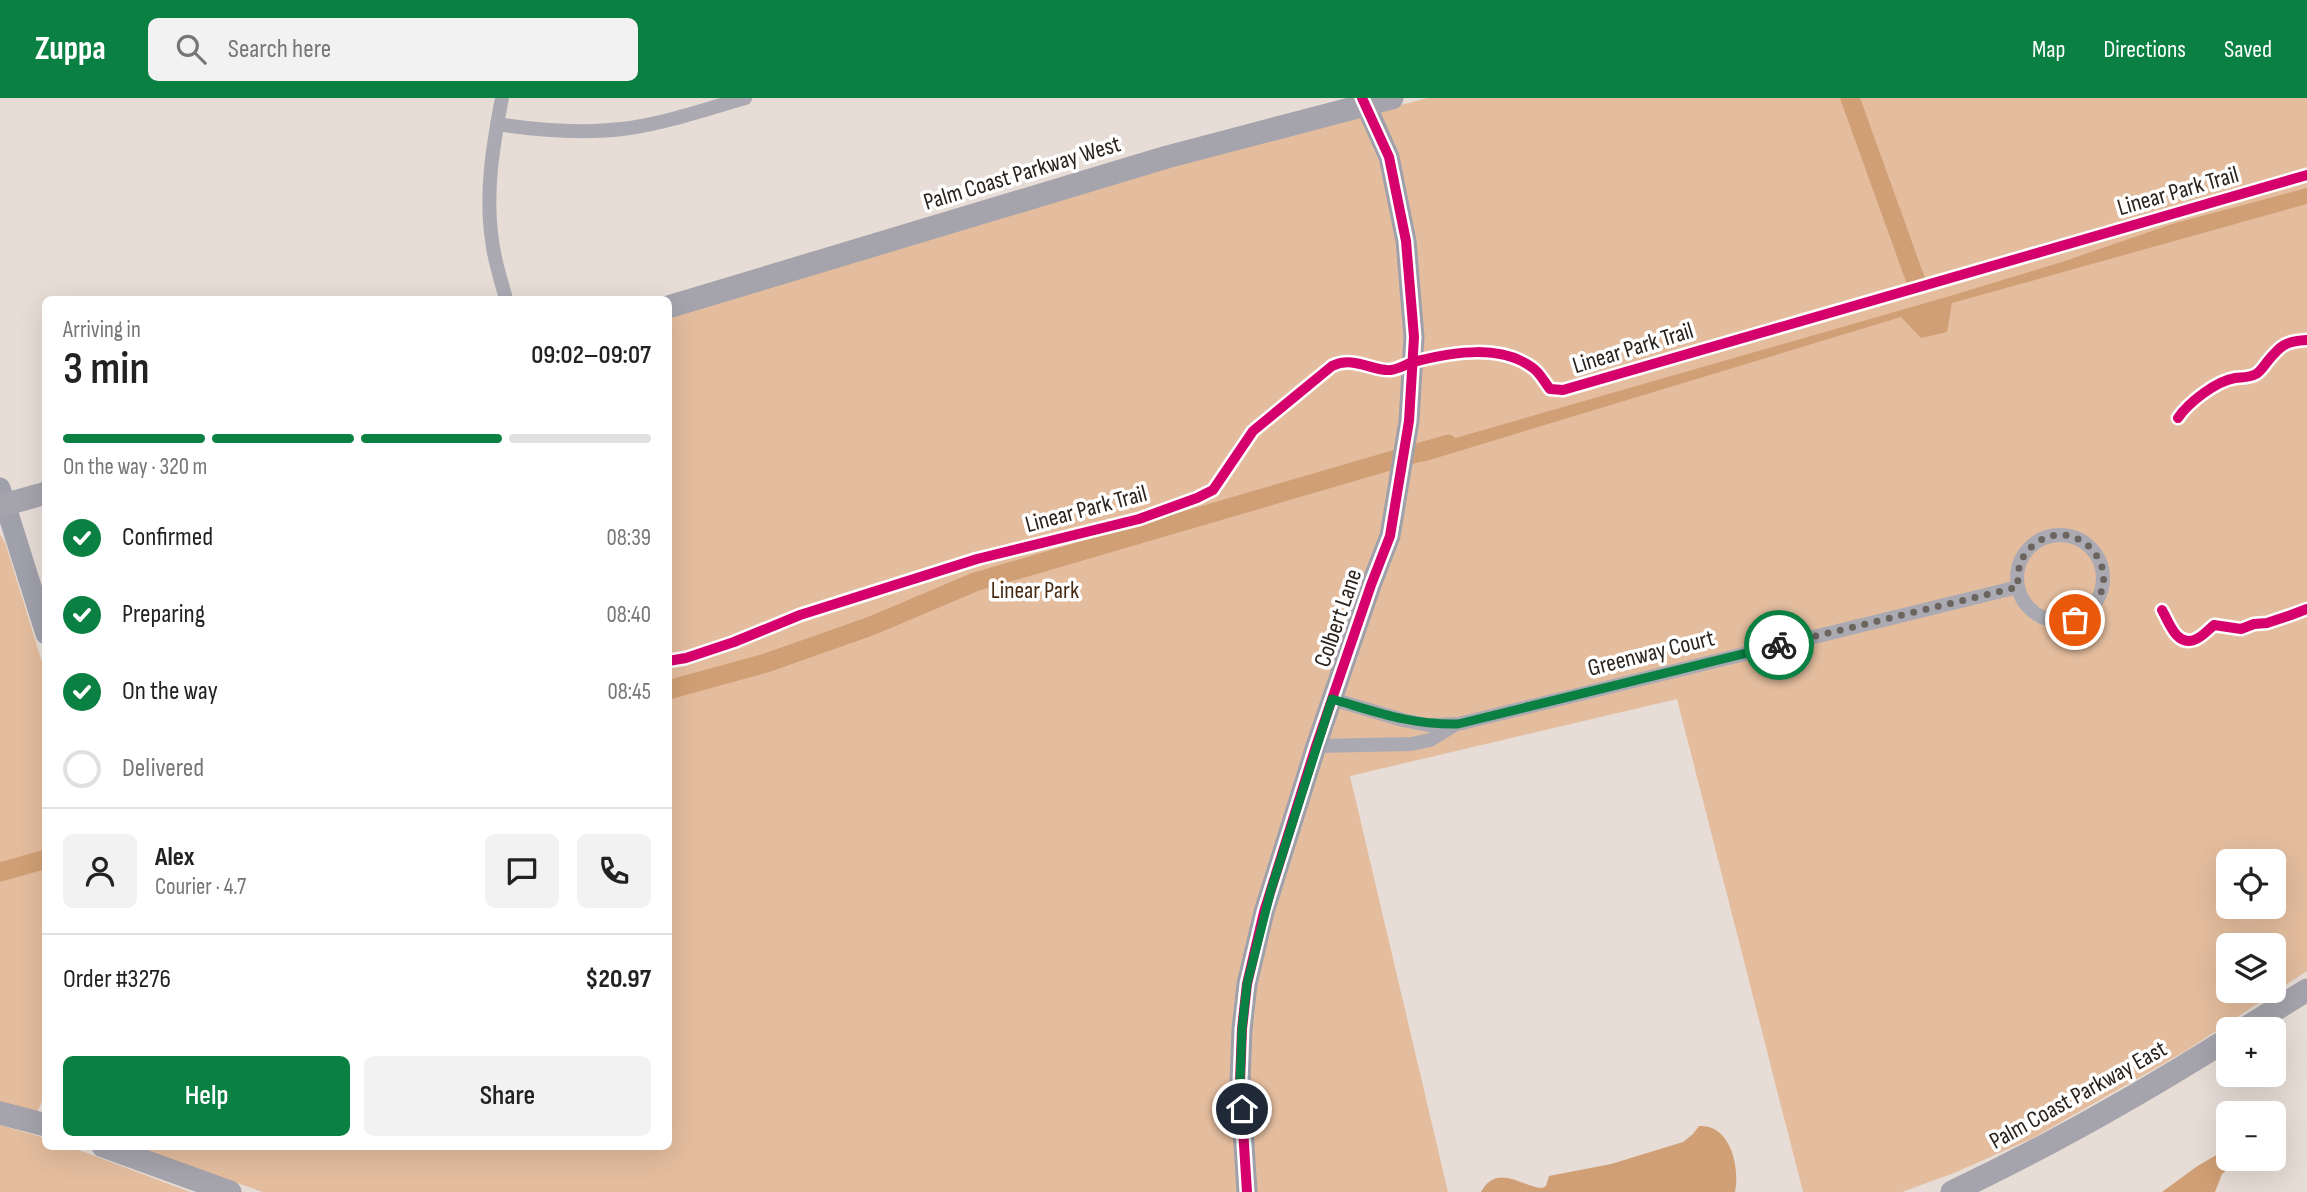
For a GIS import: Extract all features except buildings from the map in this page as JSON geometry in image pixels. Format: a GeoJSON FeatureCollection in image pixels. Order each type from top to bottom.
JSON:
{"type":"FeatureCollection","features":[{"type":"Feature","properties":{"kind":"main road","name":"Palm Coast Parkway West"},"geometry":{"type":"LineString","coordinates":[[672,306],[1167,157],[1364,102],[1392,98]]}},
{"type":"Feature","properties":{"kind":"main road"},"geometry":{"type":"LineString","coordinates":[[2,500],[42,495]]}},
{"type":"Feature","properties":{"kind":"main road"},"geometry":{"type":"LineString","coordinates":[[2264,1017],[2307,990]]}},
{"type":"Feature","properties":{"kind":"main road","name":"Palm Coast Parkway East"},"geometry":{"type":"LineString","coordinates":[[1952,1192],[2008,1166],[2216,1047]]}},
{"type":"Feature","properties":{"kind":"main road"},"geometry":{"type":"LineString","coordinates":[[0,1113],[42,1124]]}},
{"type":"Feature","properties":{"kind":"main road"},"geometry":{"type":"LineString","coordinates":[[114,1150],[230,1192]]}},
{"type":"Feature","properties":{"kind":"street"},"geometry":{"type":"LineString","coordinates":[[502,98],[490,177],[489,208],[492,243],[505,296]]}},
{"type":"Feature","properties":{"kind":"street"},"geometry":{"type":"LineString","coordinates":[[497,124],[553,131],[607,130],[653,123],[744,98]]}},
{"type":"Feature","properties":{"kind":"street","name":"Colbert Lane"},"geometry":{"type":"LineString","coordinates":[[1247,1192],[1240,1082],[1247,984],[1268,901],[1316,746],[1393,527],[1405,457],[1413,377],[1411,292],[1406,241],[1389,157],[1364,102]]}},
{"type":"Feature","properties":{"kind":"street"},"geometry":{"type":"LineString","coordinates":[[2,500],[42,622]]}},
{"type":"Feature","properties":{"kind":"street"},"geometry":{"type":"LineString","coordinates":[[2053,535],[2067,535],[2092,548],[2100,559],[2104,573],[2098,601],[2088,612],[2075,620],[2060,622],[2038,615],[2023,601],[2018,587],[2017,573],[2029,548],[2053,535]]}},
{"type":"Feature","properties":{"kind":"street","name":"Greenway Court"},"geometry":{"type":"LineString","coordinates":[[1458,724],[2018,587]]}},
{"type":"Feature","properties":{"kind":"street"},"geometry":{"type":"LineString","coordinates":[[1332,699],[1403,720],[1429,724],[1458,724]]}},
{"type":"Feature","properties":{"kind":"street"},"geometry":{"type":"LineString","coordinates":[[1316,746],[1411,744],[1430,740],[1458,724]]}},
{"type":"Feature","properties":{"kind":"green space","name":"Linear Park"},"geometry":{"type":"Polygon","coordinates":[[[1428,98],[2307,98],[2307,971],[2286,985],[2286,933],[2216,933],[2216,1003],[2258,1003],[2237,1017],[2216,1017],[2216,1031],[2184,1052],[2033,1138],[1954,1173],[1902,1192],[1803,1192],[1677,699],[1350,776],[1448,1192],[263,1192],[140,1150],[672,1150],[672,316],[1189,159],[1428,98]]]}},
{"type":"Feature","properties":{"kind":"green space"},"geometry":{"type":"Polygon","coordinates":[[[0,534],[5,542],[42,662],[42,1101],[37,1113],[0,1103],[0,534]]]}},
{"type":"Feature","properties":{"kind":"green space"},"geometry":{"type":"Polygon","coordinates":[[[0,1125],[42,1137],[42,1150],[79,1150],[190,1192],[0,1192],[0,1125]]]}},
{"type":"Feature","properties":{"kind":"shaded area"},"geometry":{"type":"Polygon","coordinates":[[[2307,188],[2307,204],[1952,303],[1947,332],[1921,338],[1901,317],[1423,462],[1424,447],[1950,296],[2062,262],[2172,224],[2307,188]]]}},
{"type":"Feature","properties":{"kind":"shaded area"},"geometry":{"type":"Polygon","coordinates":[[[1699,1126],[1710,1127],[1719,1132],[1731,1149],[1736,1171],[1735,1192],[1481,1192],[1487,1183],[1502,1177],[1542,1188],[1546,1186],[1549,1176],[1611,1164],[1683,1142],[1699,1126]]]}},
{"type":"Feature","properties":{"kind":"shaded area"},"geometry":{"type":"Polygon","coordinates":[[[2216,1155],[2216,1171],[2226,1171],[2215,1192],[2162,1192],[2216,1155]]]}},
{"type":"Feature","properties":{"kind":"waterway"},"geometry":{"type":"LineString","coordinates":[[1850,98],[1917,284]]}},
{"type":"Feature","properties":{"kind":"waterway"},"geometry":{"type":"LineString","coordinates":[[672,689],[766,663],[871,626],[975,582],[1448,444]]}},
{"type":"Feature","properties":{"kind":"waterway"},"geometry":{"type":"LineString","coordinates":[[0,872],[42,860]]}},
{"type":"Feature","properties":{"kind":"cycle path"},"geometry":{"type":"LineString","coordinates":[[1247,1192],[1240,1082],[1247,984],[1264,912],[1316,746],[1390,536],[1409,421],[1414,337],[1406,241],[1389,157],[1362,98]]}},
{"type":"Feature","properties":{"kind":"cycle path","name":"Linear Park Trail"},"geometry":{"type":"LineString","coordinates":[[672,660],[734,642],[800,615],[977,559],[1139,519],[1197,498],[1213,490],[1253,431],[1332,366],[1340,363],[1356,363],[1391,370],[1446,355],[1492,353],[1520,360],[1536,370],[1550,389],[1563,390],[2307,175]]}},
{"type":"Feature","properties":{"kind":"cycle path"},"geometry":{"type":"LineString","coordinates":[[2178,418],[2211,388],[2228,380],[2256,374],[2284,345],[2307,340]]}},
{"type":"Feature","properties":{"kind":"cycle path"},"geometry":{"type":"LineString","coordinates":[[2162,610],[2174,632],[2182,640],[2188,641],[2199,638],[2214,625],[2241,629],[2307,609]]}},
{"type":"Feature","properties":{"kind":"way so far"},"geometry":{"type":"LineString","coordinates":[[1779,645],[2018,587],[2017,573],[2029,548],[2053,535],[2067,535],[2092,548],[2100,559],[2104,573],[2098,601],[2088,612],[2075,620]]}},
{"type":"Feature","properties":{"kind":"route"},"geometry":{"type":"LineString","coordinates":[[1242,1109],[1242,1029],[1247,984],[1271,890],[1332,699],[1403,720],[1429,724],[1458,724],[1779,645]]}}]}
